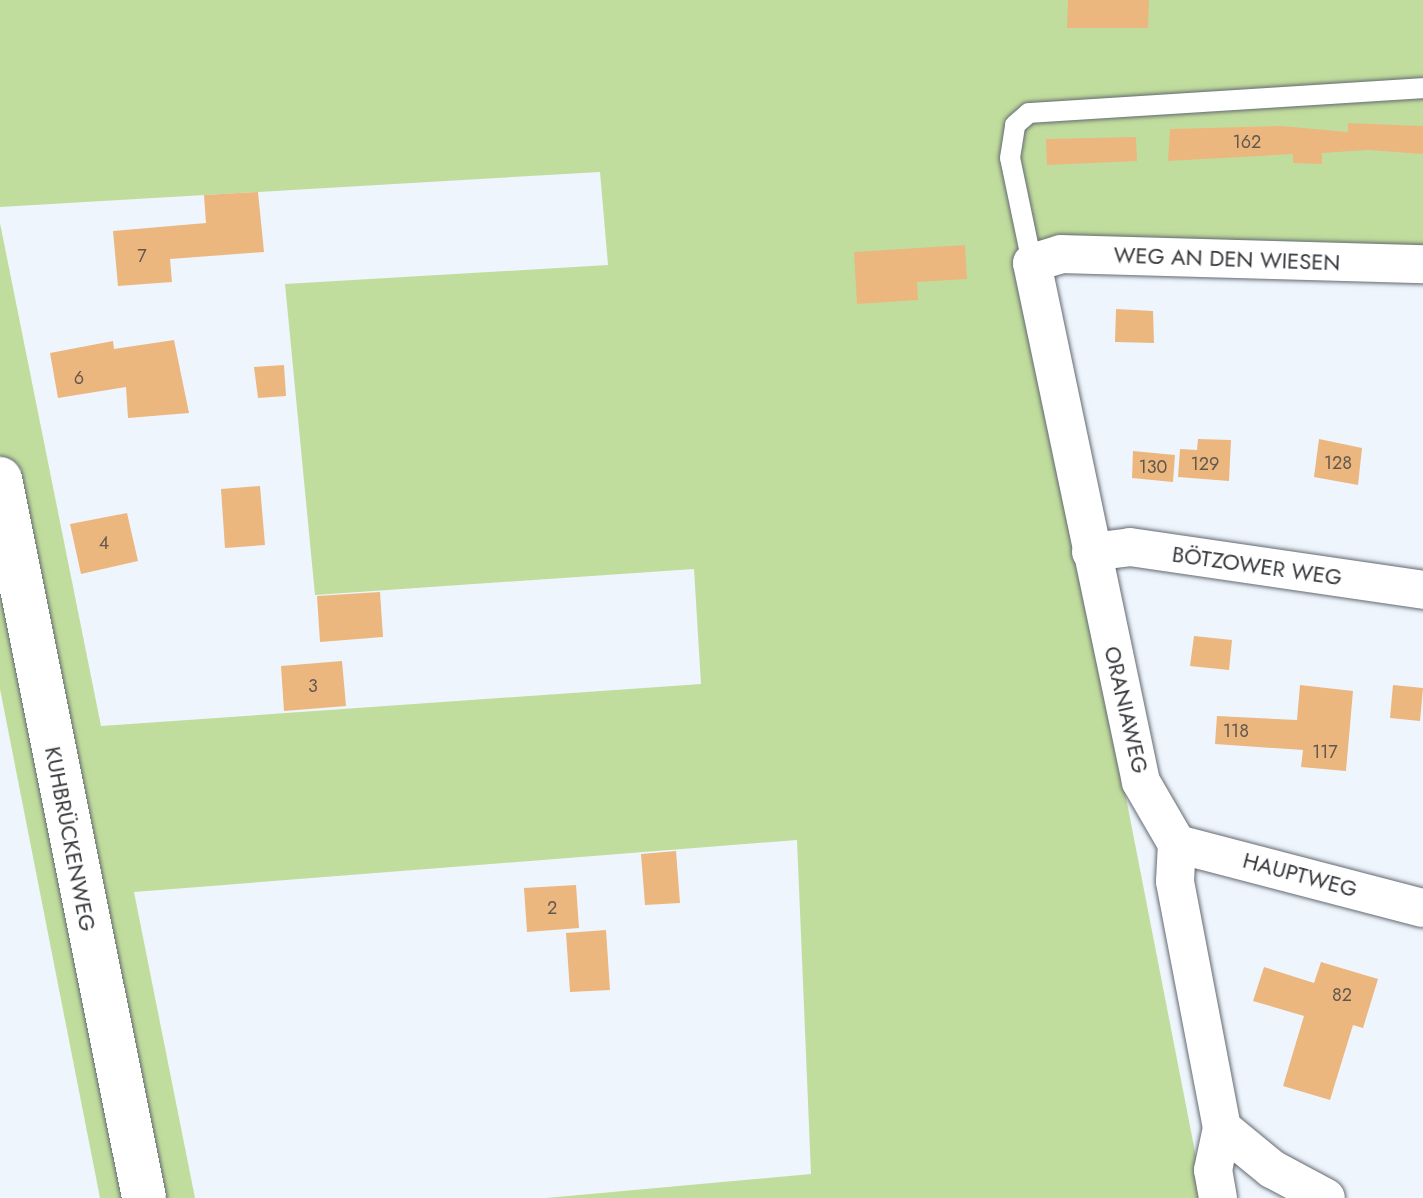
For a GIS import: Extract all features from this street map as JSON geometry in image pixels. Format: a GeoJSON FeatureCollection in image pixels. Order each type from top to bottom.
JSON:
{"type":"FeatureCollection","features":[{"type":"Feature","properties":{"kind":"street","name":"WEG AN DEN WIESEN"},"geometry":{"type":"LineString","coordinates":[[1032,263],[1061,254],[1423,264]]}},
{"type":"Feature","properties":{"kind":"street","name":"ORANIAWEG"},"geometry":{"type":"LineString","coordinates":[[1032,263],[1141,782],[1177,844]]}},
{"type":"Feature","properties":{"kind":"street","name":"KUHBRÜCKENWEG"},"geometry":{"type":"LineString","coordinates":[[0,479],[144,1198]]}},
{"type":"Feature","properties":{"kind":"street","name":"BÖTZOWER WEG"},"geometry":{"type":"LineString","coordinates":[[1091,552],[1130,547],[1423,590]]}},
{"type":"Feature","properties":{"kind":"street","name":"HAUPTWEG"},"geometry":{"type":"LineString","coordinates":[[1177,844],[1423,908]]}},
{"type":"Feature","properties":{"kind":"street"},"geometry":{"type":"LineString","coordinates":[[1177,844],[1175,881],[1222,1128],[1213,1170],[1218,1198]]}},
{"type":"Feature","properties":{"kind":"street"},"geometry":{"type":"LineString","coordinates":[[1222,1128],[1272,1169],[1326,1198]]}},
{"type":"Feature","properties":{"kind":"lane"},"geometry":{"type":"LineString","coordinates":[[1032,263],[1010,158],[1015,125],[1029,113],[1423,88]]}},
{"type":"Feature","properties":{"kind":"green space"},"geometry":{"type":"Polygon","coordinates":[[[0,0],[1423,0],[1423,254],[1019,248],[1204,1198],[546,1198],[811,1174],[797,840],[134,892],[195,1198],[100,1198],[0,689],[0,223],[101,726],[701,684],[694,569],[315,595],[285,284],[608,265],[600,172],[0,207],[0,0]]]}},
{"type":"Feature","properties":{"kind":"building"},"geometry":{"type":"Polygon","coordinates":[[[1068,0],[1149,0],[1148,28],[1067,28],[1068,0]]]}},
{"type":"Feature","properties":{"kind":"building"},"geometry":{"type":"Polygon","coordinates":[[[1348,123],[1423,126],[1423,154],[1368,150],[1322,153],[1322,164],[1293,163],[1293,154],[1168,161],[1170,129],[1281,126],[1348,132],[1348,123]]]}},
{"type":"Feature","properties":{"kind":"building"},"geometry":{"type":"Polygon","coordinates":[[[1136,137],[1137,161],[1047,165],[1046,139],[1136,137]]]}},
{"type":"Feature","properties":{"kind":"building"},"geometry":{"type":"Polygon","coordinates":[[[258,192],[264,252],[170,259],[172,282],[118,286],[113,231],[206,223],[204,195],[258,192]]]}},
{"type":"Feature","properties":{"kind":"building"},"geometry":{"type":"Polygon","coordinates":[[[965,245],[967,279],[917,282],[918,300],[857,304],[854,252],[965,245]]]}},
{"type":"Feature","properties":{"kind":"building"},"geometry":{"type":"Polygon","coordinates":[[[1116,309],[1153,311],[1154,343],[1115,342],[1116,309]]]}},
{"type":"Feature","properties":{"kind":"building"},"geometry":{"type":"Polygon","coordinates":[[[174,340],[189,413],[128,418],[126,387],[58,398],[50,353],[113,341],[114,349],[174,340]]]}},
{"type":"Feature","properties":{"kind":"building"},"geometry":{"type":"Polygon","coordinates":[[[284,365],[286,396],[258,398],[254,367],[284,365]]]}},
{"type":"Feature","properties":{"kind":"building"},"geometry":{"type":"Polygon","coordinates":[[[1198,439],[1231,440],[1229,481],[1178,477],[1180,449],[1197,450],[1198,439]]]}},
{"type":"Feature","properties":{"kind":"building"},"geometry":{"type":"Polygon","coordinates":[[[1319,439],[1362,448],[1358,485],[1314,477],[1319,439]]]}},
{"type":"Feature","properties":{"kind":"building"},"geometry":{"type":"Polygon","coordinates":[[[1133,451],[1175,455],[1173,482],[1132,478],[1133,451]]]}},
{"type":"Feature","properties":{"kind":"building"},"geometry":{"type":"Polygon","coordinates":[[[260,486],[265,545],[225,548],[221,489],[260,486]]]}},
{"type":"Feature","properties":{"kind":"building"},"geometry":{"type":"Polygon","coordinates":[[[127,513],[138,561],[81,574],[70,524],[127,513]]]}},
{"type":"Feature","properties":{"kind":"building"},"geometry":{"type":"Polygon","coordinates":[[[380,592],[383,637],[320,642],[317,596],[380,592]]]}},
{"type":"Feature","properties":{"kind":"building"},"geometry":{"type":"Polygon","coordinates":[[[1194,636],[1232,640],[1229,670],[1190,666],[1194,636]]]}},
{"type":"Feature","properties":{"kind":"building"},"geometry":{"type":"Polygon","coordinates":[[[342,661],[346,706],[284,711],[281,666],[342,661]]]}},
{"type":"Feature","properties":{"kind":"building"},"geometry":{"type":"Polygon","coordinates":[[[1300,685],[1353,691],[1346,771],[1301,767],[1303,750],[1215,744],[1217,716],[1297,720],[1300,685]]]}},
{"type":"Feature","properties":{"kind":"building"},"geometry":{"type":"Polygon","coordinates":[[[1393,685],[1423,688],[1420,721],[1390,718],[1393,685]]]}},
{"type":"Feature","properties":{"kind":"building"},"geometry":{"type":"Polygon","coordinates":[[[676,851],[680,903],[645,905],[641,854],[676,851]]]}},
{"type":"Feature","properties":{"kind":"building"},"geometry":{"type":"Polygon","coordinates":[[[576,885],[579,928],[527,932],[524,888],[576,885]]]}},
{"type":"Feature","properties":{"kind":"building"},"geometry":{"type":"Polygon","coordinates":[[[606,930],[610,990],[570,992],[566,933],[606,930]]]}},
{"type":"Feature","properties":{"kind":"building"},"geometry":{"type":"Polygon","coordinates":[[[1321,962],[1378,979],[1363,1028],[1353,1025],[1330,1100],[1283,1086],[1304,1016],[1253,1001],[1264,967],[1314,983],[1321,962]]]}}]}
